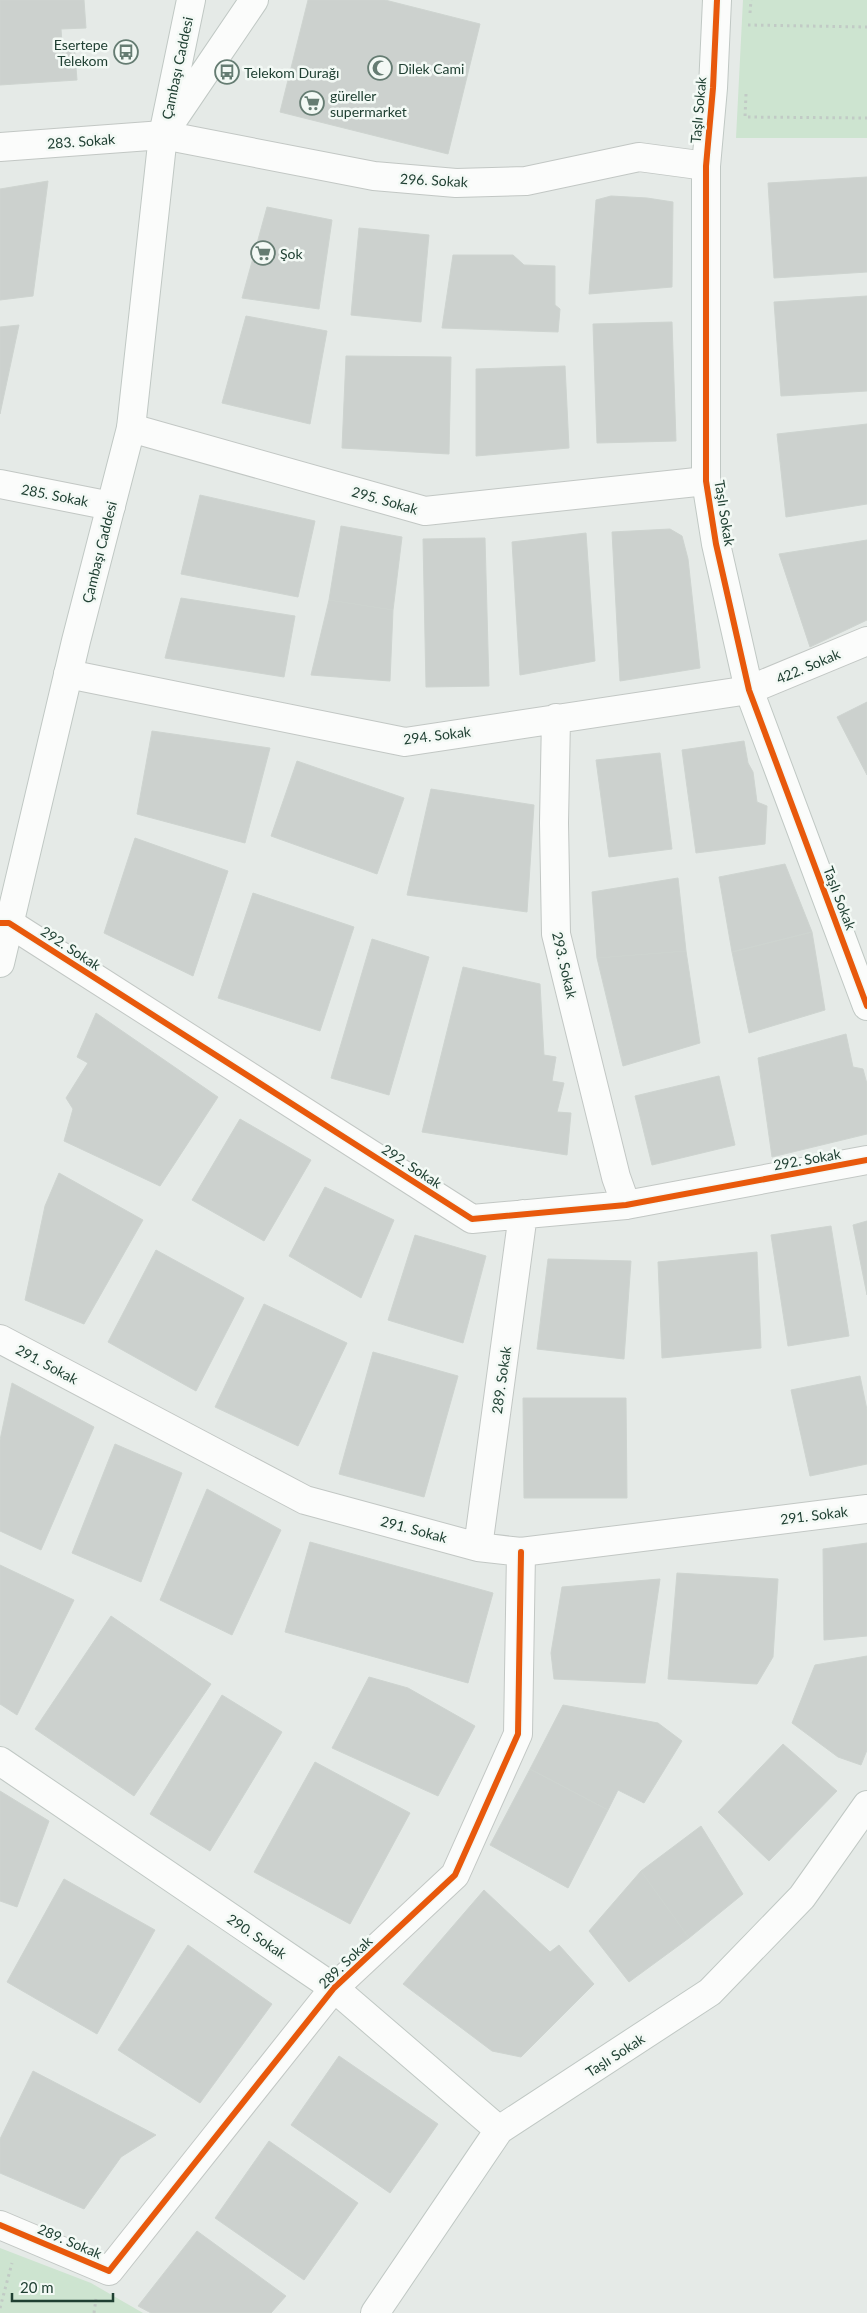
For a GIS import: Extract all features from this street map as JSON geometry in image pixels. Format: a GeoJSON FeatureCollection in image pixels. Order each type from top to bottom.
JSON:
{"type":"FeatureCollection","features":[{"type":"Feature","properties":{"kind":"street","name":"Çambaşı Caddesi"},"geometry":{"type":"LineString","coordinates":[[0,963],[5,923],[131,428],[163,135],[191,0]]}},
{"type":"Feature","properties":{"kind":"street","name":"Çambaşı Caddesi"},"geometry":{"type":"LineString","coordinates":[[163,135],[254,0]]}},
{"type":"Feature","properties":{"kind":"street","name":"Taşlı Sokak"},"geometry":{"type":"LineString","coordinates":[[717,12],[706,166],[706,481],[716,544],[749,690],[867,1006]]}},
{"type":"Feature","properties":{"kind":"street","name":"283. Sokak"},"geometry":{"type":"LineString","coordinates":[[0,147],[163,135]]}},
{"type":"Feature","properties":{"kind":"street","name":"296. Sokak"},"geometry":{"type":"LineString","coordinates":[[163,135],[374,176],[456,183],[526,181],[639,158],[706,166]]}},
{"type":"Feature","properties":{"kind":"street","name":"295. Sokak"},"geometry":{"type":"LineString","coordinates":[[131,428],[425,511],[706,481]]}},
{"type":"Feature","properties":{"kind":"street","name":"285. Sokak"},"geometry":{"type":"LineString","coordinates":[[0,484],[111,506]]}},
{"type":"Feature","properties":{"kind":"street","name":"422. Sokak"},"geometry":{"type":"LineString","coordinates":[[749,690],[867,641]]}},
{"type":"Feature","properties":{"kind":"street","name":"294. Sokak"},"geometry":{"type":"LineString","coordinates":[[68,674],[405,742],[749,690]]}},
{"type":"Feature","properties":{"kind":"street","name":"293. Sokak"},"geometry":{"type":"LineString","coordinates":[[556,718],[554,823],[556,934],[616,1177],[626,1205]]}},
{"type":"Feature","properties":{"kind":"street","name":"292. Sokak"},"geometry":{"type":"LineString","coordinates":[[5,923],[472,1219],[626,1205],[867,1160]]}},
{"type":"Feature","properties":{"kind":"street","name":"289. Sokak"},"geometry":{"type":"LineString","coordinates":[[478,1547],[524,1214]]}},
{"type":"Feature","properties":{"kind":"street","name":"291. Sokak"},"geometry":{"type":"LineString","coordinates":[[0,1339],[305,1500],[478,1547],[521,1552],[867,1509]]}},
{"type":"Feature","properties":{"kind":"street","name":"289. Sokak"},"geometry":{"type":"LineString","coordinates":[[10,2229],[109,2271],[334,1988],[455,1875],[518,1734],[521,1552]]}},
{"type":"Feature","properties":{"kind":"street","name":"290. Sokak"},"geometry":{"type":"LineString","coordinates":[[0,1761],[334,1988],[499,2130]]}},
{"type":"Feature","properties":{"kind":"street","name":"Taşlı Sokak"},"geometry":{"type":"LineString","coordinates":[[375,2313],[499,2130],[710,1992],[802,1897],[867,1805]]}},
{"type":"Feature","properties":{"kind":"path"},"geometry":{"type":"LineString","coordinates":[[749,34],[751,0]]}},
{"type":"Feature","properties":{"kind":"path"},"geometry":{"type":"LineString","coordinates":[[717,12],[750,25],[867,27]]}},
{"type":"Feature","properties":{"kind":"path"},"geometry":{"type":"LineString","coordinates":[[747,89],[745,117],[867,118]]}},
{"type":"Feature","properties":{"kind":"path"},"geometry":{"type":"LineString","coordinates":[[0,2308],[10,2229]]}},
{"type":"Feature","properties":{"kind":"green space"},"geometry":{"type":"Polygon","coordinates":[[[743,0],[867,0],[867,138],[736,138],[743,0]]]}},
{"type":"Feature","properties":{"kind":"green space"},"geometry":{"type":"Polygon","coordinates":[[[0,2248],[91,2283],[143,2313],[0,2313],[0,2248]]]}},
{"type":"Feature","properties":{"kind":"building"},"geometry":{"type":"Polygon","coordinates":[[[0,0],[84,0],[86,28],[61,29],[62,43],[74,43],[77,80],[0,85],[0,0]]]}},
{"type":"Feature","properties":{"kind":"building","name":"Dilek Cami"},"geometry":{"type":"Polygon","coordinates":[[[308,0],[385,0],[480,24],[448,154],[280,112],[308,0]]]}},
{"type":"Feature","properties":{"kind":"building"},"geometry":{"type":"Polygon","coordinates":[[[867,177],[867,272],[774,278],[768,183],[867,177]]]}},
{"type":"Feature","properties":{"kind":"building"},"geometry":{"type":"Polygon","coordinates":[[[48,181],[33,296],[0,300],[0,189],[48,181]]]}},
{"type":"Feature","properties":{"kind":"building"},"geometry":{"type":"Polygon","coordinates":[[[611,196],[673,202],[672,287],[589,294],[596,200],[611,196]]]}},
{"type":"Feature","properties":{"kind":"building"},"geometry":{"type":"Polygon","coordinates":[[[267,207],[332,220],[319,309],[242,298],[267,207]]]}},
{"type":"Feature","properties":{"kind":"building"},"geometry":{"type":"Polygon","coordinates":[[[359,228],[429,235],[421,322],[351,315],[359,228]]]}},
{"type":"Feature","properties":{"kind":"building"},"geometry":{"type":"Polygon","coordinates":[[[453,255],[513,255],[524,265],[555,266],[555,305],[560,309],[558,332],[442,328],[453,255]]]}},
{"type":"Feature","properties":{"kind":"building"},"geometry":{"type":"Polygon","coordinates":[[[867,296],[867,391],[781,396],[774,302],[867,296]]]}},
{"type":"Feature","properties":{"kind":"building"},"geometry":{"type":"Polygon","coordinates":[[[246,316],[327,331],[310,424],[222,403],[246,316]]]}},
{"type":"Feature","properties":{"kind":"building"},"geometry":{"type":"Polygon","coordinates":[[[672,322],[676,441],[597,443],[593,324],[672,322]]]}},
{"type":"Feature","properties":{"kind":"building"},"geometry":{"type":"Polygon","coordinates":[[[19,325],[0,414],[0,327],[19,325]]]}},
{"type":"Feature","properties":{"kind":"building"},"geometry":{"type":"Polygon","coordinates":[[[346,356],[451,357],[449,454],[342,448],[346,356]]]}},
{"type":"Feature","properties":{"kind":"building"},"geometry":{"type":"Polygon","coordinates":[[[565,366],[569,448],[476,456],[476,369],[565,366]]]}},
{"type":"Feature","properties":{"kind":"building"},"geometry":{"type":"Polygon","coordinates":[[[867,424],[867,504],[786,517],[777,434],[867,424]]]}},
{"type":"Feature","properties":{"kind":"building"},"geometry":{"type":"Polygon","coordinates":[[[200,495],[315,521],[298,597],[181,574],[200,495]]]}},
{"type":"Feature","properties":{"kind":"building"},"geometry":{"type":"Polygon","coordinates":[[[341,526],[402,537],[393,610],[329,600],[341,526]]]}},
{"type":"Feature","properties":{"kind":"building"},"geometry":{"type":"Polygon","coordinates":[[[670,529],[682,536],[688,559],[700,668],[620,681],[612,532],[670,529]]]}},
{"type":"Feature","properties":{"kind":"building"},"geometry":{"type":"Polygon","coordinates":[[[586,533],[595,661],[520,675],[512,542],[586,533]]]}},
{"type":"Feature","properties":{"kind":"building"},"geometry":{"type":"Polygon","coordinates":[[[485,538],[489,686],[426,687],[423,539],[485,538]]]}},
{"type":"Feature","properties":{"kind":"building"},"geometry":{"type":"Polygon","coordinates":[[[867,540],[867,620],[810,647],[779,554],[867,540]]]}},
{"type":"Feature","properties":{"kind":"building"},"geometry":{"type":"Polygon","coordinates":[[[181,598],[295,616],[284,677],[165,658],[181,598]]]}},
{"type":"Feature","properties":{"kind":"building"},"geometry":{"type":"Polygon","coordinates":[[[329,600],[393,610],[390,681],[311,675],[329,600]]]}},
{"type":"Feature","properties":{"kind":"building"},"geometry":{"type":"Polygon","coordinates":[[[867,702],[867,775],[837,717],[867,702]]]}},
{"type":"Feature","properties":{"kind":"building"},"geometry":{"type":"Polygon","coordinates":[[[152,731],[270,748],[245,843],[137,814],[152,731]]]}},
{"type":"Feature","properties":{"kind":"building"},"geometry":{"type":"Polygon","coordinates":[[[744,741],[748,763],[753,772],[757,802],[767,806],[765,844],[696,853],[682,750],[744,741]]]}},
{"type":"Feature","properties":{"kind":"building"},"geometry":{"type":"Polygon","coordinates":[[[660,753],[672,849],[609,857],[596,760],[660,753]]]}},
{"type":"Feature","properties":{"kind":"building"},"geometry":{"type":"Polygon","coordinates":[[[297,761],[404,798],[377,874],[271,836],[297,761]]]}},
{"type":"Feature","properties":{"kind":"building"},"geometry":{"type":"Polygon","coordinates":[[[431,789],[534,805],[527,912],[407,895],[431,789]]]}},
{"type":"Feature","properties":{"kind":"building"},"geometry":{"type":"Polygon","coordinates":[[[135,838],[228,871],[193,976],[104,933],[135,838]]]}},
{"type":"Feature","properties":{"kind":"building"},"geometry":{"type":"Polygon","coordinates":[[[785,864],[812,932],[732,952],[719,877],[785,864]]]}},
{"type":"Feature","properties":{"kind":"building"},"geometry":{"type":"Polygon","coordinates":[[[678,878],[686,951],[597,958],[592,892],[678,878]]]}},
{"type":"Feature","properties":{"kind":"building"},"geometry":{"type":"Polygon","coordinates":[[[253,893],[354,927],[320,1031],[218,998],[253,893]]]}},
{"type":"Feature","properties":{"kind":"building"},"geometry":{"type":"Polygon","coordinates":[[[812,932],[825,1010],[749,1033],[732,952],[812,932]]]}},
{"type":"Feature","properties":{"kind":"building"},"geometry":{"type":"Polygon","coordinates":[[[372,939],[429,957],[389,1095],[331,1078],[372,939]]]}},
{"type":"Feature","properties":{"kind":"building"},"geometry":{"type":"Polygon","coordinates":[[[686,951],[700,1043],[623,1066],[597,958],[686,951]]]}},
{"type":"Feature","properties":{"kind":"building"},"geometry":{"type":"Polygon","coordinates":[[[463,967],[540,984],[544,1055],[556,1057],[552,1081],[564,1083],[557,1112],[571,1113],[567,1155],[422,1132],[463,967]]]}},
{"type":"Feature","properties":{"kind":"building"},"geometry":{"type":"Polygon","coordinates":[[[96,1013],[218,1097],[160,1186],[64,1141],[73,1109],[66,1098],[88,1063],[77,1057],[96,1013]]]}},
{"type":"Feature","properties":{"kind":"building"},"geometry":{"type":"Polygon","coordinates":[[[846,1034],[853,1067],[863,1069],[867,1084],[867,1134],[772,1157],[758,1058],[846,1034]]]}},
{"type":"Feature","properties":{"kind":"building"},"geometry":{"type":"Polygon","coordinates":[[[719,1076],[735,1145],[652,1165],[635,1096],[719,1076]]]}},
{"type":"Feature","properties":{"kind":"building"},"geometry":{"type":"Polygon","coordinates":[[[240,1119],[311,1160],[264,1241],[192,1200],[240,1119]]]}},
{"type":"Feature","properties":{"kind":"building"},"geometry":{"type":"Polygon","coordinates":[[[59,1173],[143,1220],[84,1324],[25,1300],[45,1206],[59,1173]]]}},
{"type":"Feature","properties":{"kind":"building"},"geometry":{"type":"Polygon","coordinates":[[[325,1187],[394,1220],[361,1298],[289,1256],[325,1187]]]}},
{"type":"Feature","properties":{"kind":"building"},"geometry":{"type":"Polygon","coordinates":[[[867,1221],[867,1295],[853,1225],[867,1221]]]}},
{"type":"Feature","properties":{"kind":"building"},"geometry":{"type":"Polygon","coordinates":[[[831,1226],[849,1336],[788,1346],[771,1235],[831,1226]]]}},
{"type":"Feature","properties":{"kind":"building"},"geometry":{"type":"Polygon","coordinates":[[[415,1235],[486,1256],[463,1343],[388,1320],[415,1235]]]}},
{"type":"Feature","properties":{"kind":"building"},"geometry":{"type":"Polygon","coordinates":[[[156,1250],[244,1298],[196,1391],[108,1342],[156,1250]]]}},
{"type":"Feature","properties":{"kind":"building"},"geometry":{"type":"Polygon","coordinates":[[[757,1252],[761,1348],[662,1358],[658,1262],[757,1252]]]}},
{"type":"Feature","properties":{"kind":"building"},"geometry":{"type":"Polygon","coordinates":[[[548,1259],[631,1261],[624,1359],[537,1349],[548,1259]]]}},
{"type":"Feature","properties":{"kind":"building"},"geometry":{"type":"Polygon","coordinates":[[[264,1304],[347,1343],[298,1446],[215,1407],[264,1304]]]}},
{"type":"Feature","properties":{"kind":"building"},"geometry":{"type":"Polygon","coordinates":[[[373,1352],[458,1376],[424,1497],[339,1474],[373,1352]]]}},
{"type":"Feature","properties":{"kind":"building"},"geometry":{"type":"Polygon","coordinates":[[[860,1376],[867,1410],[867,1464],[810,1476],[791,1390],[860,1376]]]}},
{"type":"Feature","properties":{"kind":"building"},"geometry":{"type":"Polygon","coordinates":[[[12,1383],[94,1427],[41,1550],[0,1531],[0,1440],[12,1383]]]}},
{"type":"Feature","properties":{"kind":"building"},"geometry":{"type":"Polygon","coordinates":[[[523,1398],[626,1398],[627,1498],[524,1498],[523,1398]]]}},
{"type":"Feature","properties":{"kind":"building"},"geometry":{"type":"Polygon","coordinates":[[[115,1444],[182,1473],[141,1582],[72,1553],[115,1444]]]}},
{"type":"Feature","properties":{"kind":"building"},"geometry":{"type":"Polygon","coordinates":[[[207,1489],[281,1530],[232,1635],[160,1600],[207,1489]]]}},
{"type":"Feature","properties":{"kind":"building"},"geometry":{"type":"Polygon","coordinates":[[[310,1542],[493,1593],[468,1683],[285,1632],[310,1542]]]}},
{"type":"Feature","properties":{"kind":"building"},"geometry":{"type":"Polygon","coordinates":[[[867,1543],[867,1636],[824,1640],[823,1549],[867,1543]]]}},
{"type":"Feature","properties":{"kind":"building"},"geometry":{"type":"Polygon","coordinates":[[[0,1565],[74,1600],[17,1715],[0,1704],[0,1565]]]}},
{"type":"Feature","properties":{"kind":"building"},"geometry":{"type":"Polygon","coordinates":[[[677,1573],[778,1579],[773,1657],[757,1684],[668,1679],[677,1573]]]}},
{"type":"Feature","properties":{"kind":"building"},"geometry":{"type":"Polygon","coordinates":[[[660,1579],[645,1683],[554,1679],[551,1653],[562,1587],[660,1579]]]}},
{"type":"Feature","properties":{"kind":"building"},"geometry":{"type":"Polygon","coordinates":[[[111,1616],[211,1684],[134,1796],[35,1729],[111,1616]]]}},
{"type":"Feature","properties":{"kind":"building"},"geometry":{"type":"Polygon","coordinates":[[[867,1656],[867,1750],[861,1765],[838,1757],[792,1723],[815,1665],[867,1656]]]}},
{"type":"Feature","properties":{"kind":"building"},"geometry":{"type":"Polygon","coordinates":[[[369,1677],[408,1688],[475,1726],[438,1796],[332,1748],[369,1677]]]}},
{"type":"Feature","properties":{"kind":"building"},"geometry":{"type":"Polygon","coordinates":[[[222,1695],[282,1732],[210,1851],[150,1814],[222,1695]]]}},
{"type":"Feature","properties":{"kind":"building"},"geometry":{"type":"Polygon","coordinates":[[[563,1705],[658,1723],[682,1741],[644,1803],[618,1790],[608,1810],[530,1769],[563,1705]]]}},
{"type":"Feature","properties":{"kind":"building"},"geometry":{"type":"Polygon","coordinates":[[[783,1744],[837,1791],[769,1861],[718,1812],[783,1744]]]}},
{"type":"Feature","properties":{"kind":"building"},"geometry":{"type":"Polygon","coordinates":[[[315,1762],[410,1813],[350,1924],[254,1872],[315,1762]]]}},
{"type":"Feature","properties":{"kind":"building"},"geometry":{"type":"Polygon","coordinates":[[[530,1769],[608,1810],[568,1888],[490,1845],[530,1769]]]}},
{"type":"Feature","properties":{"kind":"building"},"geometry":{"type":"Polygon","coordinates":[[[0,1791],[49,1821],[17,1907],[0,1901],[0,1791]]]}},
{"type":"Feature","properties":{"kind":"building"},"geometry":{"type":"Polygon","coordinates":[[[701,1826],[743,1894],[689,1938],[641,1871],[701,1826]]]}},
{"type":"Feature","properties":{"kind":"building"},"geometry":{"type":"Polygon","coordinates":[[[641,1871],[689,1938],[629,1982],[589,1931],[641,1871]]]}},
{"type":"Feature","properties":{"kind":"building"},"geometry":{"type":"Polygon","coordinates":[[[64,1879],[155,1930],[97,2034],[7,1982],[64,1879]]]}},
{"type":"Feature","properties":{"kind":"building"},"geometry":{"type":"Polygon","coordinates":[[[484,1890],[550,1952],[559,1945],[594,1984],[521,2057],[492,2051],[403,1984],[484,1890]]]}},
{"type":"Feature","properties":{"kind":"building"},"geometry":{"type":"Polygon","coordinates":[[[188,1945],[272,2004],[200,2103],[118,2050],[188,1945]]]}},
{"type":"Feature","properties":{"kind":"building"},"geometry":{"type":"Polygon","coordinates":[[[339,2056],[438,2124],[390,2193],[291,2125],[339,2056]]]}},
{"type":"Feature","properties":{"kind":"building"},"geometry":{"type":"Polygon","coordinates":[[[33,2071],[156,2135],[121,2157],[84,2209],[0,2173],[0,2139],[33,2071]]]}},
{"type":"Feature","properties":{"kind":"building"},"geometry":{"type":"Polygon","coordinates":[[[269,2141],[358,2203],[304,2280],[215,2218],[269,2141]]]}},
{"type":"Feature","properties":{"kind":"building"},"geometry":{"type":"Polygon","coordinates":[[[197,2231],[286,2296],[271,2313],[151,2313],[138,2306],[197,2231]]]}},
{"type":"Feature","properties":{"kind":"cycle path"},"geometry":{"type":"LineString","coordinates":[[717,0],[713,88],[706,166],[706,481],[716,544],[749,690],[867,1006]]}},
{"type":"Feature","properties":{"kind":"cycle path"},"geometry":{"type":"LineString","coordinates":[[0,923],[9,923],[472,1219],[626,1205],[867,1160]]}},
{"type":"Feature","properties":{"kind":"cycle path"},"geometry":{"type":"LineString","coordinates":[[0,2225],[109,2271],[334,1988],[455,1875],[518,1734],[521,1552]]}},
{"type":"Feature","properties":{"kind":"place","name":"Esertepe Telekom"},"geometry":{"type":"Point","coordinates":[126,52]}},
{"type":"Feature","properties":{"kind":"place","name":"Dilek Cami"},"geometry":{"type":"Point","coordinates":[380,68]}},
{"type":"Feature","properties":{"kind":"place","name":"Telekom Durağı"},"geometry":{"type":"Point","coordinates":[227,72]}},
{"type":"Feature","properties":{"kind":"place","name":"güreller supermarket"},"geometry":{"type":"Point","coordinates":[312,103]}},
{"type":"Feature","properties":{"kind":"place","name":"Şok"},"geometry":{"type":"Point","coordinates":[263,253]}}]}
